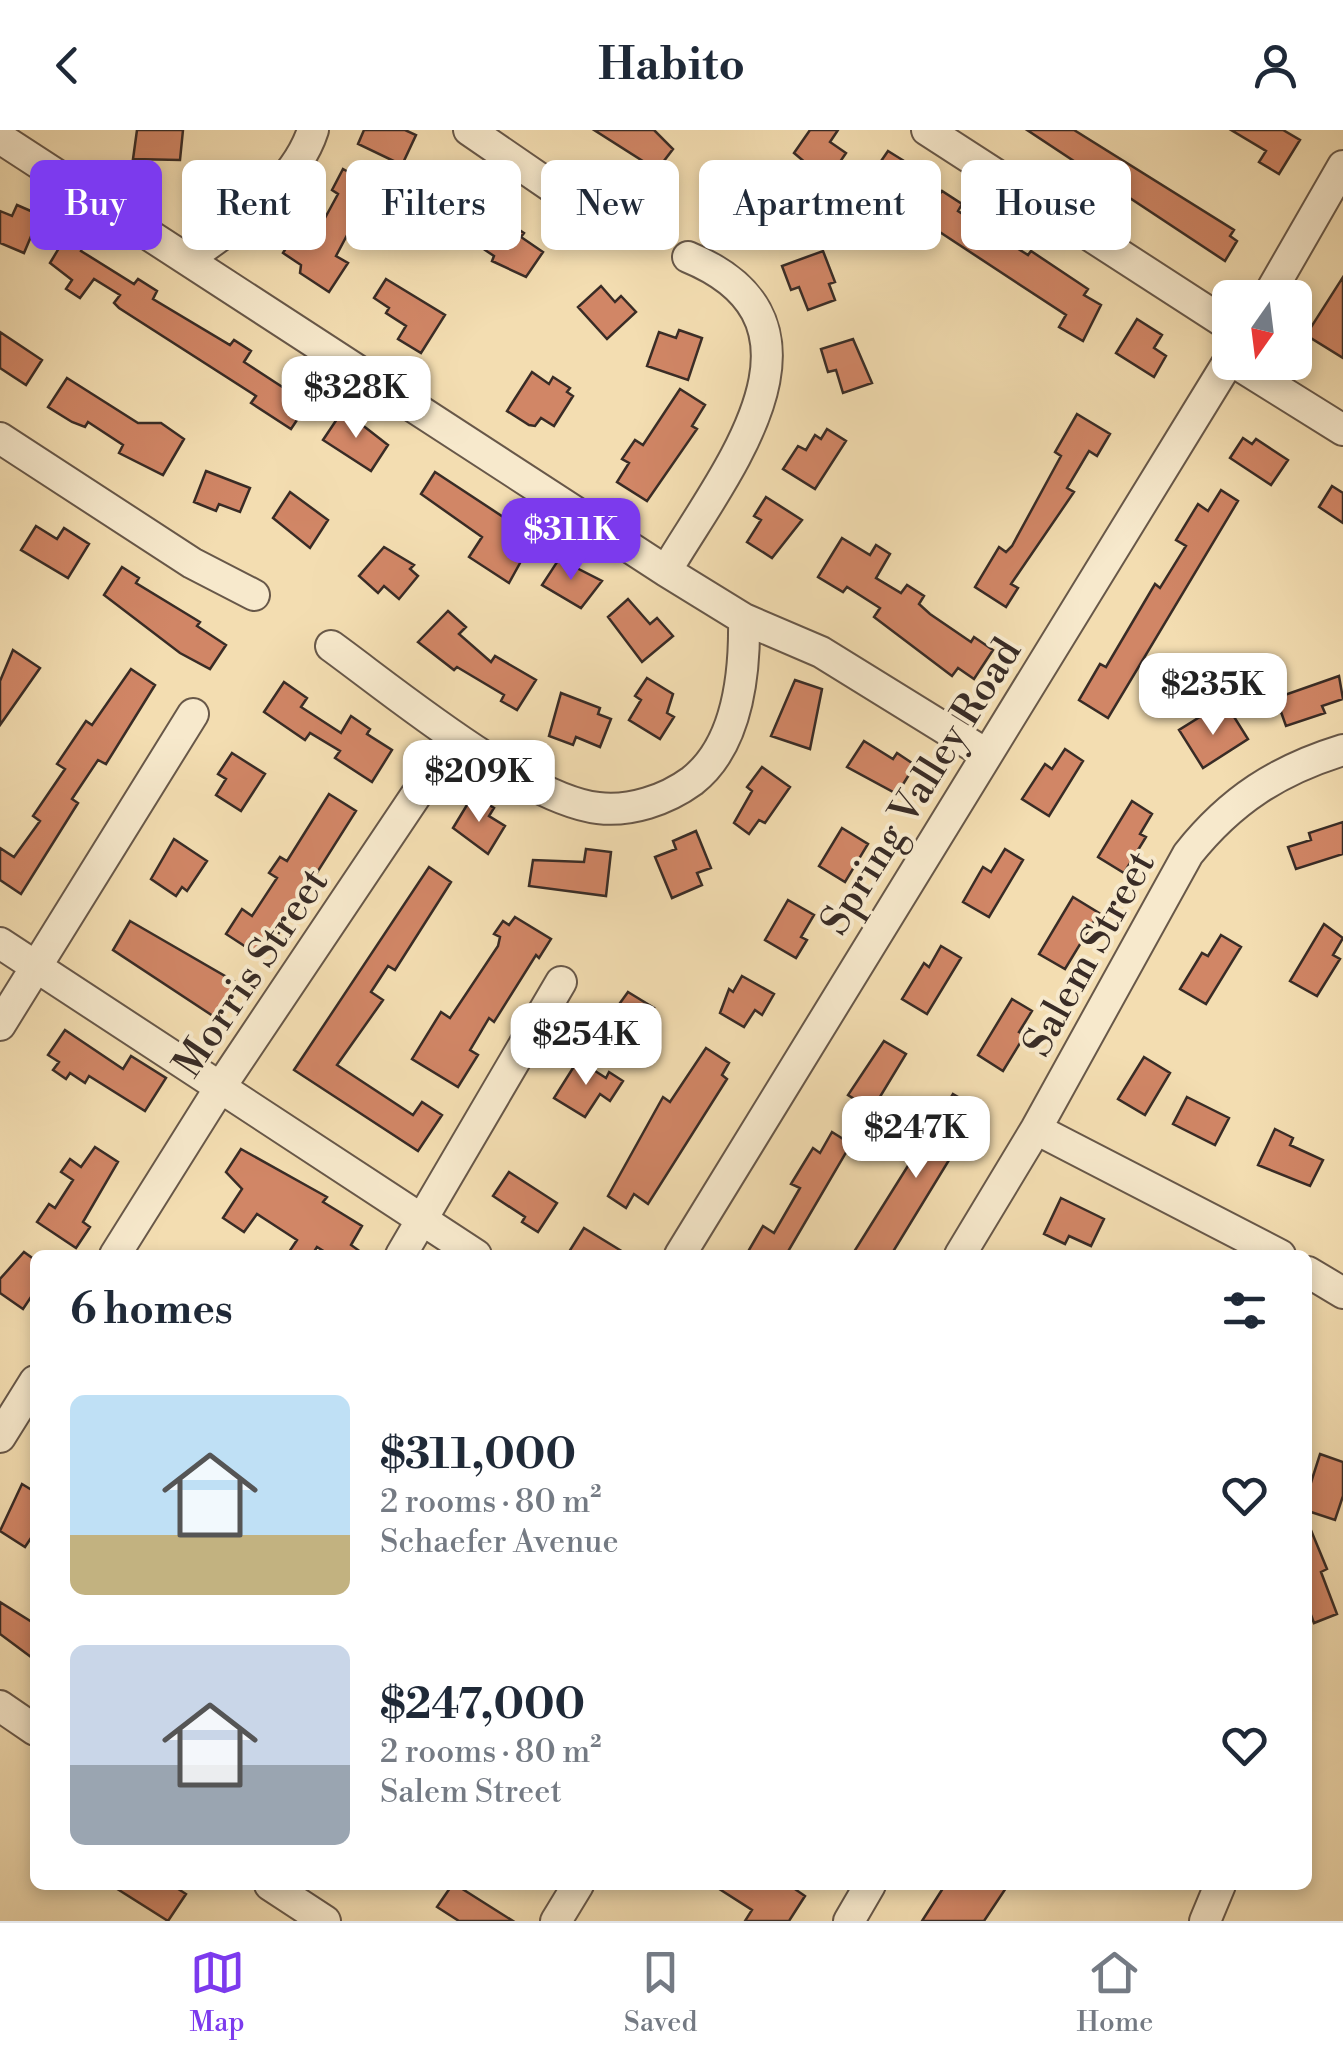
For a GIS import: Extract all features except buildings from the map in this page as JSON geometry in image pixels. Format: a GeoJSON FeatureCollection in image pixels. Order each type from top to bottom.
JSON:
{"type":"FeatureCollection","features":[{"type":"Feature","properties":{"kind":"street"},"geometry":{"type":"LineString","coordinates":[[189,258],[238,222],[287,176],[313,130]]}},
{"type":"Feature","properties":{"kind":"street"},"geometry":{"type":"LineString","coordinates":[[469,130],[541,179]]}},
{"type":"Feature","properties":{"kind":"street"},"geometry":{"type":"LineString","coordinates":[[926,130],[1212,314]]}},
{"type":"Feature","properties":{"kind":"street"},"geometry":{"type":"LineString","coordinates":[[0,138],[666,571],[744,619],[821,652],[986,754]]}},
{"type":"Feature","properties":{"kind":"street"},"geometry":{"type":"LineString","coordinates":[[1278,280],[1343,166]]}},
{"type":"Feature","properties":{"kind":"street"},"geometry":{"type":"LineString","coordinates":[[666,571],[756,416],[768,370],[760,322],[746,298],[731,281],[688,258]]}},
{"type":"Feature","properties":{"kind":"street","name":"Spring Valley Road"},"geometry":{"type":"LineString","coordinates":[[683,1250],[1219,380]]}},
{"type":"Feature","properties":{"kind":"street"},"geometry":{"type":"LineString","coordinates":[[1263,380],[1343,430]]}},
{"type":"Feature","properties":{"kind":"street"},"geometry":{"type":"LineString","coordinates":[[0,438],[192,563],[254,595]]}},
{"type":"Feature","properties":{"kind":"street"},"geometry":{"type":"LineString","coordinates":[[331,646],[455,737],[574,803],[628,808],[682,788],[708,768],[722,742],[739,692],[744,619]]}},
{"type":"Feature","properties":{"kind":"street"},"geometry":{"type":"LineString","coordinates":[[0,1025],[193,714]]}},
{"type":"Feature","properties":{"kind":"street","name":"Morris Street"},"geometry":{"type":"LineString","coordinates":[[117,1250],[221,1086],[455,737]]}},
{"type":"Feature","properties":{"kind":"street","name":"Salem Street"},"geometry":{"type":"LineString","coordinates":[[963,1250],[1036,1129],[1188,854],[1208,829],[1256,787],[1283,770],[1343,750]]}},
{"type":"Feature","properties":{"kind":"street"},"geometry":{"type":"LineString","coordinates":[[0,943],[468,1250]]}},
{"type":"Feature","properties":{"kind":"street"},"geometry":{"type":"LineString","coordinates":[[404,1250],[561,982]]}},
{"type":"Feature","properties":{"kind":"street"},"geometry":{"type":"LineString","coordinates":[[1036,1129],[1270,1250]]}},
{"type":"Feature","properties":{"kind":"street"},"geometry":{"type":"LineString","coordinates":[[1312,1275],[1343,1294]]}},
{"type":"Feature","properties":{"kind":"street"},"geometry":{"type":"LineString","coordinates":[[0,1437],[30,1390]]}},
{"type":"Feature","properties":{"kind":"street"},"geometry":{"type":"LineString","coordinates":[[0,1706],[30,1727]]}},
{"type":"Feature","properties":{"kind":"street"},"geometry":{"type":"LineString","coordinates":[[556,1921],[575,1890]]}},
{"type":"Feature","properties":{"kind":"street"},"geometry":{"type":"LineString","coordinates":[[849,1921],[867,1890]]}},
{"type":"Feature","properties":{"kind":"street"},"geometry":{"type":"LineString","coordinates":[[1205,1921],[1218,1890]]}},
{"type":"Feature","properties":{"kind":"street"},"geometry":{"type":"LineString","coordinates":[[296,1903],[325,1921]]}}]}
